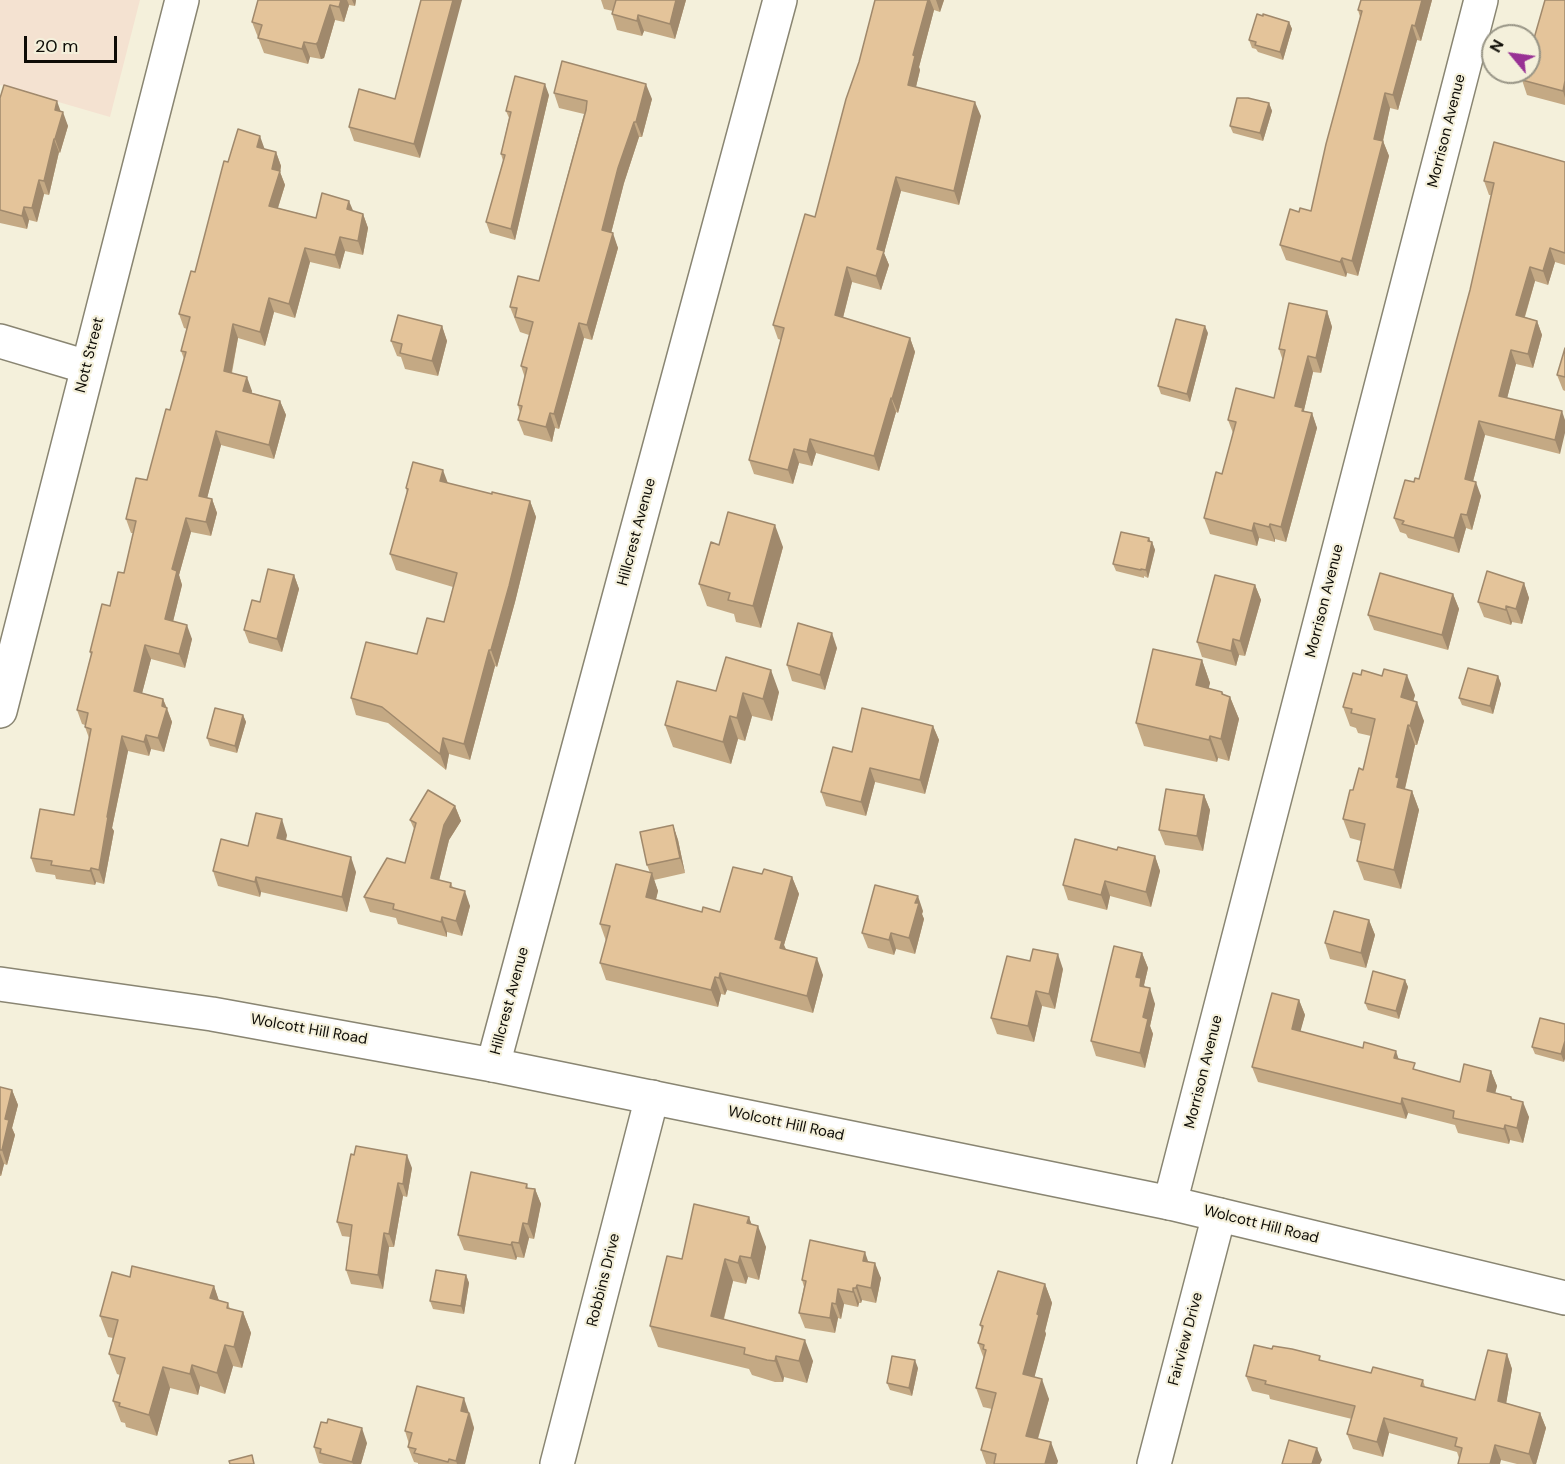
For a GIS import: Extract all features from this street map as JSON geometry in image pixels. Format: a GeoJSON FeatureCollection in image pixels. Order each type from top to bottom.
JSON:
{"type":"FeatureCollection","features":[{"type":"Feature","properties":{"kind":"street","name":"Nott Street"},"geometry":{"type":"LineString","coordinates":[[0,711],[182,0]]}},
{"type":"Feature","properties":{"kind":"street","name":"Hillcrest Avenue"},"geometry":{"type":"LineString","coordinates":[[494,1065],[780,0]]}},
{"type":"Feature","properties":{"kind":"street","name":"Morrison Avenue"},"geometry":{"type":"LineString","coordinates":[[1170,1203],[1481,0]]}},
{"type":"Feature","properties":{"kind":"street"},"geometry":{"type":"LineString","coordinates":[[0,341],[87,367]]}},
{"type":"Feature","properties":{"kind":"street","name":"Wolcott Hill Road"},"geometry":{"type":"LineString","coordinates":[[0,984],[212,1014],[494,1065],[1170,1203],[1565,1298]]}},
{"type":"Feature","properties":{"kind":"street","name":"Robbins Drive"},"geometry":{"type":"LineString","coordinates":[[557,1464],[652,1097]]}},
{"type":"Feature","properties":{"kind":"street","name":"Fairview Drive"},"geometry":{"type":"LineString","coordinates":[[1154,1464],[1219,1215]]}},
{"type":"Feature","properties":{"kind":"shaded area"},"geometry":{"type":"Polygon","coordinates":[[[0,0],[140,0],[110,117],[0,85],[0,0]]]}},
{"type":"Feature","properties":{"kind":"building"},"geometry":{"type":"Polygon","coordinates":[[[258,0],[341,0],[339,7],[330,5],[318,42],[316,44],[304,42],[302,49],[258,38],[262,25],[252,22],[258,0]]]}},
{"type":"Feature","properties":{"kind":"building"},"geometry":{"type":"Polygon","coordinates":[[[421,0],[453,0],[414,144],[349,127],[359,89],[395,99],[421,0]]]}},
{"type":"Feature","properties":{"kind":"building"},"geometry":{"type":"Polygon","coordinates":[[[616,0],[676,0],[670,24],[638,15],[637,21],[612,14],[616,0]]]}},
{"type":"Feature","properties":{"kind":"building"},"geometry":{"type":"Polygon","coordinates":[[[875,0],[928,0],[913,55],[915,56],[908,85],[975,102],[954,191],[896,177],[877,249],[884,251],[876,276],[847,267],[835,315],[910,338],[874,456],[810,439],[807,452],[794,449],[788,470],[749,460],[784,328],[773,325],[805,214],[815,217],[875,0]]]}},
{"type":"Feature","properties":{"kind":"building"},"geometry":{"type":"Polygon","coordinates":[[[1361,0],[1422,0],[1415,26],[1412,25],[1393,95],[1385,93],[1374,139],[1383,141],[1352,261],[1342,258],[1340,262],[1280,245],[1290,209],[1299,212],[1300,208],[1311,211],[1326,144],[1362,11],[1358,10],[1361,0]]]}},
{"type":"Feature","properties":{"kind":"building"},"geometry":{"type":"Polygon","coordinates":[[[1545,0],[1565,0],[1563,91],[1537,84],[1541,84],[1541,24],[1538,24],[1545,0]]]}},
{"type":"Feature","properties":{"kind":"building"},"geometry":{"type":"Polygon","coordinates":[[[1257,14],[1289,22],[1280,52],[1255,45],[1256,42],[1249,40],[1257,14]]]}},
{"type":"Feature","properties":{"kind":"building"},"geometry":{"type":"Polygon","coordinates":[[[562,61],[646,84],[636,122],[634,122],[618,168],[602,230],[613,233],[587,325],[579,323],[554,414],[550,413],[546,427],[518,420],[522,406],[518,405],[527,368],[521,366],[533,322],[515,317],[517,308],[510,307],[518,276],[539,281],[586,110],[587,101],[554,93],[562,61]]]}},
{"type":"Feature","properties":{"kind":"building"},"geometry":{"type":"Polygon","coordinates":[[[515,76],[545,84],[511,229],[486,222],[505,155],[501,154],[511,112],[506,111],[515,76]]]}},
{"type":"Feature","properties":{"kind":"building"},"geometry":{"type":"Polygon","coordinates":[[[4,85],[57,101],[55,110],[63,112],[44,181],[39,180],[32,208],[24,207],[22,216],[0,210],[0,98],[4,85]]]}},
{"type":"Feature","properties":{"kind":"building"},"geometry":{"type":"Polygon","coordinates":[[[1237,98],[1269,103],[1260,133],[1230,126],[1237,98]]]}},
{"type":"Feature","properties":{"kind":"building"},"geometry":{"type":"Polygon","coordinates":[[[238,129],[260,136],[257,147],[276,152],[272,169],[280,171],[269,206],[316,218],[322,193],[349,201],[347,209],[363,214],[358,241],[340,237],[335,255],[305,248],[289,304],[269,298],[260,332],[233,324],[224,371],[247,377],[243,391],[280,401],[269,445],[216,431],[199,496],[212,499],[206,522],[186,518],[172,569],[177,571],[165,619],[187,625],[179,654],[145,645],[134,691],[163,699],[162,706],[167,708],[158,738],[146,735],[144,742],[122,736],[99,870],[91,868],[90,871],[51,865],[52,861],[31,858],[40,809],[74,815],[91,729],[85,727],[88,713],[77,710],[92,652],[90,652],[102,604],[110,606],[118,572],[124,573],[136,521],[126,519],[136,478],[147,480],[166,409],[170,410],[186,352],[181,351],[190,317],[179,314],[191,271],[195,272],[224,161],[228,162],[238,129]]]}},
{"type":"Feature","properties":{"kind":"building"},"geometry":{"type":"Polygon","coordinates":[[[1494,142],[1565,162],[1565,253],[1550,248],[1543,271],[1530,267],[1516,315],[1537,321],[1528,354],[1511,350],[1499,396],[1562,411],[1555,440],[1479,421],[1465,479],[1476,482],[1467,515],[1461,514],[1454,538],[1402,524],[1404,521],[1394,518],[1405,480],[1414,482],[1415,478],[1419,479],[1470,290],[1494,183],[1484,181],[1494,142]]]}},
{"type":"Feature","properties":{"kind":"building"},"geometry":{"type":"Polygon","coordinates":[[[1289,303],[1327,311],[1316,358],[1308,356],[1295,406],[1303,408],[1302,411],[1312,413],[1281,527],[1254,523],[1252,531],[1204,518],[1216,472],[1222,474],[1236,422],[1228,420],[1236,388],[1274,398],[1285,350],[1279,349],[1289,303]]]}},
{"type":"Feature","properties":{"kind":"building"},"geometry":{"type":"Polygon","coordinates":[[[398,315],[442,326],[432,361],[400,353],[402,344],[391,341],[398,315]]]}},
{"type":"Feature","properties":{"kind":"building"},"geometry":{"type":"Polygon","coordinates":[[[1176,319],[1205,326],[1187,394],[1158,386],[1176,319]]]}},
{"type":"Feature","properties":{"kind":"building"},"geometry":{"type":"Polygon","coordinates":[[[1565,348],[1565,377],[1557,375],[1565,348]]]}},
{"type":"Feature","properties":{"kind":"building"},"geometry":{"type":"Polygon","coordinates":[[[413,462],[443,470],[440,481],[530,501],[509,586],[464,744],[443,738],[440,754],[382,707],[351,698],[366,642],[417,654],[427,618],[444,622],[457,573],[390,554],[413,462]]]}},
{"type":"Feature","properties":{"kind":"building"},"geometry":{"type":"Polygon","coordinates":[[[728,512],[775,525],[753,606],[728,600],[730,593],[699,584],[711,542],[719,545],[728,512]]]}},
{"type":"Feature","properties":{"kind":"building"},"geometry":{"type":"Polygon","coordinates":[[[1121,532],[1149,538],[1148,541],[1152,542],[1146,570],[1113,564],[1121,532]]]}},
{"type":"Feature","properties":{"kind":"building"},"geometry":{"type":"Polygon","coordinates":[[[268,569],[294,575],[277,639],[244,630],[252,600],[260,602],[268,569]]]}},
{"type":"Feature","properties":{"kind":"building"},"geometry":{"type":"Polygon","coordinates":[[[1487,571],[1524,583],[1516,609],[1506,606],[1506,610],[1478,602],[1487,571]]]}},
{"type":"Feature","properties":{"kind":"building"},"geometry":{"type":"Polygon","coordinates":[[[1380,573],[1453,594],[1442,635],[1368,615],[1380,573]]]}},
{"type":"Feature","properties":{"kind":"building"},"geometry":{"type":"Polygon","coordinates":[[[1215,575],[1255,585],[1240,641],[1233,639],[1231,651],[1197,642],[1215,575]]]}},
{"type":"Feature","properties":{"kind":"building"},"geometry":{"type":"Polygon","coordinates":[[[798,623],[832,633],[820,675],[787,665],[798,623]]]}},
{"type":"Feature","properties":{"kind":"building"},"geometry":{"type":"Polygon","coordinates":[[[1153,649],[1202,660],[1196,685],[1222,692],[1230,697],[1221,739],[1210,736],[1209,740],[1136,723],[1153,649]]]}},
{"type":"Feature","properties":{"kind":"building"},"geometry":{"type":"Polygon","coordinates":[[[726,657],[771,670],[763,699],[743,693],[737,718],[730,716],[723,742],[665,725],[677,681],[716,691],[726,657]]]}},
{"type":"Feature","properties":{"kind":"building"},"geometry":{"type":"Polygon","coordinates":[[[1468,668],[1498,676],[1490,706],[1459,698],[1468,668]]]}},
{"type":"Feature","properties":{"kind":"building"},"geometry":{"type":"Polygon","coordinates":[[[1384,669],[1407,675],[1401,697],[1417,702],[1410,726],[1408,725],[1396,777],[1399,778],[1397,787],[1412,791],[1394,870],[1357,861],[1365,824],[1343,819],[1350,790],[1353,790],[1359,768],[1363,770],[1375,719],[1351,713],[1352,709],[1343,707],[1353,673],[1361,675],[1362,670],[1382,676],[1384,669]]]}},
{"type":"Feature","properties":{"kind":"building"},"geometry":{"type":"Polygon","coordinates":[[[215,708],[243,715],[235,746],[207,738],[215,708]]]}},
{"type":"Feature","properties":{"kind":"building"},"geometry":{"type":"Polygon","coordinates":[[[862,708],[933,726],[920,780],[870,768],[861,802],[821,792],[833,747],[852,752],[862,708]]]}},
{"type":"Feature","properties":{"kind":"building"},"geometry":{"type":"Polygon","coordinates":[[[1166,789],[1204,795],[1197,836],[1159,830],[1166,789]]]}},
{"type":"Feature","properties":{"kind":"building"},"geometry":{"type":"Polygon","coordinates":[[[428,790],[455,806],[444,825],[431,878],[451,883],[450,887],[465,891],[456,921],[442,917],[441,922],[393,909],[394,904],[364,897],[387,858],[405,863],[416,823],[410,820],[428,790]]]}},
{"type":"Feature","properties":{"kind":"building"},"geometry":{"type":"Polygon","coordinates":[[[256,813],[282,819],[277,838],[351,857],[342,897],[256,877],[255,882],[213,871],[221,839],[248,846],[256,813]]]}},
{"type":"Feature","properties":{"kind":"building"},"geometry":{"type":"Polygon","coordinates":[[[673,825],[680,858],[647,865],[640,832],[673,825]]]}},
{"type":"Feature","properties":{"kind":"building"},"geometry":{"type":"Polygon","coordinates":[[[1075,839],[1117,850],[1118,847],[1155,856],[1146,892],[1105,881],[1101,895],[1063,885],[1075,839]]]}},
{"type":"Feature","properties":{"kind":"building"},"geometry":{"type":"Polygon","coordinates":[[[616,864],[652,873],[646,897],[702,912],[703,907],[720,912],[733,867],[762,874],[764,869],[792,877],[775,939],[782,941],[780,948],[817,958],[807,996],[720,973],[719,978],[715,977],[711,990],[600,963],[610,926],[600,924],[616,864]]]}},
{"type":"Feature","properties":{"kind":"building"},"geometry":{"type":"Polygon","coordinates":[[[875,885],[918,896],[915,903],[919,903],[909,938],[891,933],[889,940],[862,933],[875,885]]]}},
{"type":"Feature","properties":{"kind":"building"},"geometry":{"type":"Polygon","coordinates":[[[1334,911],[1369,920],[1361,953],[1325,943],[1334,911]]]}},
{"type":"Feature","properties":{"kind":"building"},"geometry":{"type":"Polygon","coordinates":[[[1114,946],[1142,953],[1136,977],[1141,978],[1140,986],[1150,988],[1143,1017],[1148,1019],[1140,1053],[1091,1041],[1114,946]]]}},
{"type":"Feature","properties":{"kind":"building"},"geometry":{"type":"Polygon","coordinates":[[[1033,949],[1058,954],[1049,994],[1036,991],[1028,1026],[991,1018],[1007,956],[1030,961],[1033,949]]]}},
{"type":"Feature","properties":{"kind":"building"},"geometry":{"type":"Polygon","coordinates":[[[1373,971],[1405,980],[1396,1011],[1365,1003],[1373,971]]]}},
{"type":"Feature","properties":{"kind":"building"},"geometry":{"type":"Polygon","coordinates":[[[1272,993],[1299,1000],[1292,1029],[1363,1048],[1364,1042],[1396,1051],[1394,1058],[1415,1063],[1413,1069],[1460,1082],[1464,1064],[1491,1071],[1487,1091],[1523,1102],[1517,1128],[1505,1125],[1504,1129],[1453,1118],[1454,1111],[1402,1098],[1401,1104],[1252,1067],[1272,993]]]}},
{"type":"Feature","properties":{"kind":"building"},"geometry":{"type":"Polygon","coordinates":[[[1540,1018],[1565,1024],[1565,1041],[1561,1054],[1532,1047],[1540,1018]]]}},
{"type":"Feature","properties":{"kind":"building"},"geometry":{"type":"Polygon","coordinates":[[[0,1087],[12,1090],[5,1119],[9,1120],[2,1150],[0,1150],[0,1087]]]}},
{"type":"Feature","properties":{"kind":"building"},"geometry":{"type":"Polygon","coordinates":[[[356,1146],[407,1155],[403,1184],[398,1183],[389,1234],[384,1233],[378,1275],[346,1270],[352,1225],[337,1222],[351,1154],[354,1155],[356,1146]]]}},
{"type":"Feature","properties":{"kind":"building"},"geometry":{"type":"Polygon","coordinates":[[[471,1172],[527,1184],[526,1188],[535,1189],[528,1224],[523,1223],[519,1243],[512,1242],[511,1245],[458,1235],[471,1172]]]}},
{"type":"Feature","properties":{"kind":"building"},"geometry":{"type":"Polygon","coordinates":[[[694,1204],[749,1217],[747,1223],[758,1226],[751,1258],[740,1256],[738,1263],[725,1259],[711,1316],[805,1340],[799,1361],[776,1356],[775,1361],[767,1360],[744,1354],[745,1348],[650,1326],[667,1256],[682,1259],[694,1204]]]}},
{"type":"Feature","properties":{"kind":"building"},"geometry":{"type":"Polygon","coordinates":[[[810,1240],[865,1252],[863,1261],[875,1263],[871,1288],[857,1285],[853,1288],[853,1292],[838,1289],[836,1304],[832,1303],[830,1318],[799,1313],[806,1281],[802,1280],[810,1240]]]}},
{"type":"Feature","properties":{"kind":"building"},"geometry":{"type":"Polygon","coordinates":[[[132,1266],[214,1286],[210,1298],[228,1303],[227,1308],[243,1312],[234,1347],[225,1345],[217,1373],[192,1365],[190,1374],[163,1367],[149,1415],[119,1406],[120,1403],[113,1401],[125,1358],[109,1354],[118,1320],[100,1316],[112,1272],[130,1277],[132,1266]]]}},
{"type":"Feature","properties":{"kind":"building"},"geometry":{"type":"Polygon","coordinates":[[[436,1270],[466,1275],[461,1306],[430,1301],[436,1270]]]}},
{"type":"Feature","properties":{"kind":"building"},"geometry":{"type":"Polygon","coordinates":[[[998,1271],[1045,1284],[1023,1374],[1042,1379],[1026,1436],[1051,1442],[1045,1464],[994,1464],[996,1454],[981,1450],[996,1393],[976,1388],[986,1350],[983,1349],[984,1345],[978,1343],[983,1326],[980,1325],[998,1271]]]}},
{"type":"Feature","properties":{"kind":"building"},"geometry":{"type":"Polygon","coordinates":[[[1254,1345],[1272,1349],[1273,1346],[1292,1349],[1320,1356],[1319,1360],[1371,1373],[1373,1367],[1423,1380],[1421,1386],[1475,1400],[1488,1350],[1507,1354],[1498,1401],[1540,1413],[1529,1454],[1495,1445],[1490,1464],[1458,1464],[1462,1448],[1455,1446],[1457,1438],[1384,1418],[1377,1442],[1347,1434],[1355,1406],[1265,1384],[1266,1381],[1246,1376],[1254,1345]]]}},
{"type":"Feature","properties":{"kind":"building"},"geometry":{"type":"Polygon","coordinates":[[[892,1356],[915,1360],[909,1388],[887,1383],[892,1356]]]}},
{"type":"Feature","properties":{"kind":"building"},"geometry":{"type":"Polygon","coordinates":[[[417,1386],[464,1398],[461,1411],[469,1413],[456,1461],[449,1459],[448,1462],[414,1453],[416,1449],[408,1447],[412,1433],[405,1431],[417,1386]]]}},
{"type":"Feature","properties":{"kind":"building"},"geometry":{"type":"Polygon","coordinates":[[[328,1419],[362,1428],[352,1462],[320,1453],[321,1449],[314,1447],[321,1422],[327,1423],[328,1419]]]}},
{"type":"Feature","properties":{"kind":"building"},"geometry":{"type":"Polygon","coordinates":[[[1289,1440],[1317,1448],[1312,1464],[1282,1464],[1289,1440]]]}},
{"type":"Feature","properties":{"kind":"building"},"geometry":{"type":"Polygon","coordinates":[[[252,1455],[254,1464],[230,1464],[229,1461],[252,1455]]]}}]}
